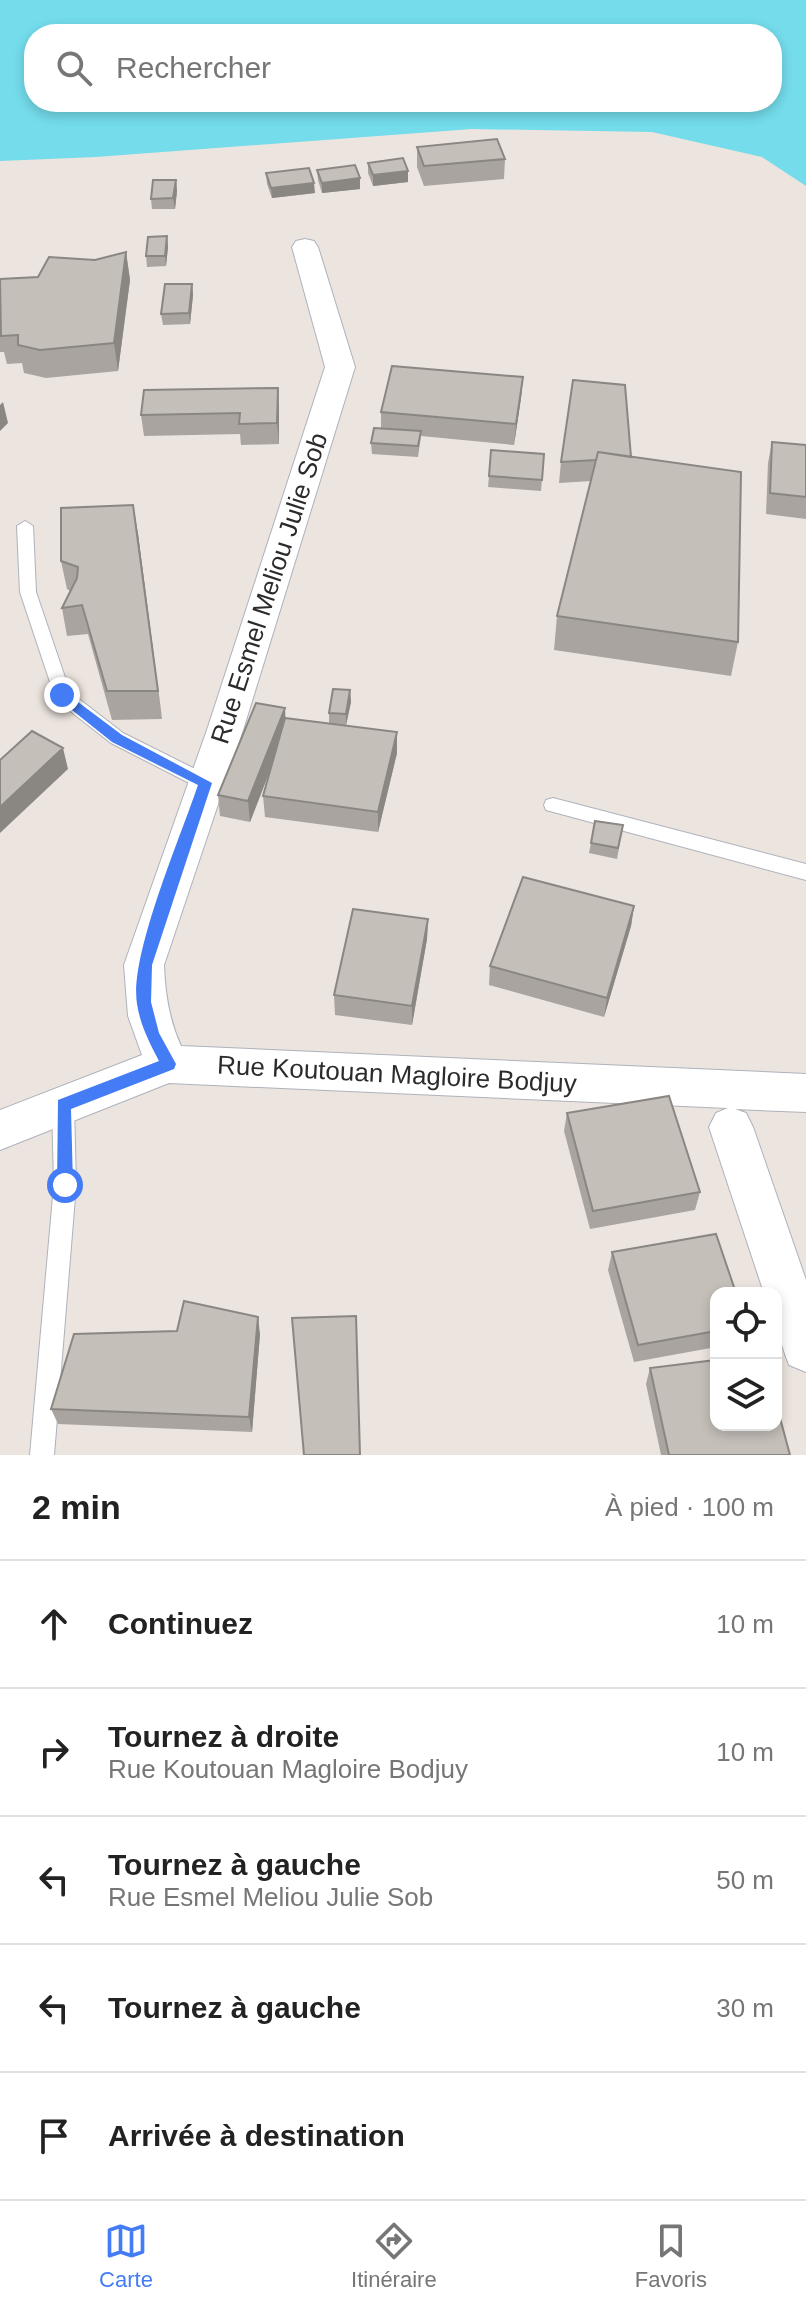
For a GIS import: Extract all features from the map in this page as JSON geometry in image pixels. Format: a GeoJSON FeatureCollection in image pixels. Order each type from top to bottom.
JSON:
{"type":"FeatureCollection","features":[{"type":"Feature","properties":{"kind":"street","name":"Rue Esmel Meliou Julie Sob"},"geometry":{"type":"LineString","coordinates":[[168,1064],[152,1034],[144,1002],[144,965],[340,367],[305,247]]}},
{"type":"Feature","properties":{"kind":"street","name":"Rue Koutouan Magloire Bodjuy"},"geometry":{"type":"LineString","coordinates":[[0,1130],[168,1064],[806,1093]]}},
{"type":"Feature","properties":{"kind":"street"},"geometry":{"type":"LineString","coordinates":[[731,1127],[801,1321]]}},
{"type":"Feature","properties":{"kind":"lane"},"geometry":{"type":"LineString","coordinates":[[25,526],[28,592],[62,695],[117,738],[206,783]]}},
{"type":"Feature","properties":{"kind":"lane"},"geometry":{"type":"LineString","coordinates":[[553,805],[806,872]]}},
{"type":"Feature","properties":{"kind":"lane"},"geometry":{"type":"LineString","coordinates":[[42,1455],[65,1185],[63,1105]]}},
{"type":"Feature","properties":{"kind":"water"},"geometry":{"type":"Polygon","coordinates":[[[0,0],[806,0],[806,186],[762,157],[652,132],[472,129],[96,157],[0,161],[0,0]]]}},
{"type":"Feature","properties":{"kind":"building"},"geometry":{"type":"Polygon","coordinates":[[[497,139],[505,159],[424,166],[417,147],[497,139]]]}},
{"type":"Feature","properties":{"kind":"building"},"geometry":{"type":"Polygon","coordinates":[[[403,158],[408,171],[373,175],[368,163],[403,158]]]}},
{"type":"Feature","properties":{"kind":"building"},"geometry":{"type":"Polygon","coordinates":[[[355,165],[360,178],[322,183],[317,170],[355,165]]]}},
{"type":"Feature","properties":{"kind":"building"},"geometry":{"type":"Polygon","coordinates":[[[309,168],[314,183],[271,188],[266,173],[309,168]]]}},
{"type":"Feature","properties":{"kind":"building"},"geometry":{"type":"Polygon","coordinates":[[[153,180],[176,180],[173,198],[151,199],[153,180]]]}},
{"type":"Feature","properties":{"kind":"building"},"geometry":{"type":"Polygon","coordinates":[[[167,236],[165,256],[146,256],[148,237],[167,236]]]}},
{"type":"Feature","properties":{"kind":"building"},"geometry":{"type":"Polygon","coordinates":[[[126,252],[114,343],[40,350],[18,345],[18,335],[1,336],[0,279],[38,277],[49,257],[95,260],[126,252]]]}},
{"type":"Feature","properties":{"kind":"building"},"geometry":{"type":"Polygon","coordinates":[[[165,284],[192,284],[189,313],[161,314],[165,284]]]}},
{"type":"Feature","properties":{"kind":"building"},"geometry":{"type":"Polygon","coordinates":[[[392,366],[523,377],[516,424],[381,412],[392,366]]]}},
{"type":"Feature","properties":{"kind":"building"},"geometry":{"type":"Polygon","coordinates":[[[573,380],[625,385],[631,457],[598,452],[596,460],[561,462],[573,380]]]}},
{"type":"Feature","properties":{"kind":"building"},"geometry":{"type":"Polygon","coordinates":[[[278,388],[277,423],[239,424],[240,413],[141,415],[144,390],[278,388]]]}},
{"type":"Feature","properties":{"kind":"building"},"geometry":{"type":"Polygon","coordinates":[[[374,428],[421,431],[418,446],[371,443],[374,428]]]}},
{"type":"Feature","properties":{"kind":"building"},"geometry":{"type":"Polygon","coordinates":[[[772,442],[806,445],[806,497],[770,493],[772,442]]]}},
{"type":"Feature","properties":{"kind":"building"},"geometry":{"type":"Polygon","coordinates":[[[491,450],[544,454],[542,480],[489,476],[491,450]]]}},
{"type":"Feature","properties":{"kind":"building"},"geometry":{"type":"Polygon","coordinates":[[[598,452],[741,472],[738,642],[557,616],[598,452]]]}},
{"type":"Feature","properties":{"kind":"building"},"geometry":{"type":"Polygon","coordinates":[[[133,505],[158,691],[107,691],[82,605],[62,608],[77,578],[78,567],[61,561],[61,508],[133,505]]]}},
{"type":"Feature","properties":{"kind":"building"},"geometry":{"type":"Polygon","coordinates":[[[333,689],[350,690],[346,714],[329,713],[333,689]]]}},
{"type":"Feature","properties":{"kind":"building"},"geometry":{"type":"Polygon","coordinates":[[[256,703],[285,708],[248,801],[218,795],[256,703]]]}},
{"type":"Feature","properties":{"kind":"building"},"geometry":{"type":"Polygon","coordinates":[[[285,718],[397,732],[378,812],[263,796],[285,718]]]}},
{"type":"Feature","properties":{"kind":"building"},"geometry":{"type":"Polygon","coordinates":[[[32,731],[63,748],[0,807],[0,760],[32,731]]]}},
{"type":"Feature","properties":{"kind":"building"},"geometry":{"type":"Polygon","coordinates":[[[595,821],[623,825],[618,848],[591,843],[595,821]]]}},
{"type":"Feature","properties":{"kind":"building"},"geometry":{"type":"Polygon","coordinates":[[[523,877],[634,906],[607,998],[490,966],[523,877]]]}},
{"type":"Feature","properties":{"kind":"building"},"geometry":{"type":"Polygon","coordinates":[[[353,909],[428,919],[412,1006],[334,995],[353,909]]]}},
{"type":"Feature","properties":{"kind":"building"},"geometry":{"type":"Polygon","coordinates":[[[669,1096],[700,1192],[593,1211],[567,1113],[669,1096]]]}},
{"type":"Feature","properties":{"kind":"building"},"geometry":{"type":"Polygon","coordinates":[[[716,1234],[734,1287],[710,1287],[710,1332],[638,1345],[612,1252],[716,1234]]]}},
{"type":"Feature","properties":{"kind":"building"},"geometry":{"type":"Polygon","coordinates":[[[184,1301],[258,1317],[249,1417],[51,1409],[74,1334],[177,1331],[184,1301]]]}},
{"type":"Feature","properties":{"kind":"building"},"geometry":{"type":"Polygon","coordinates":[[[356,1316],[360,1455],[304,1455],[292,1318],[356,1316]]]}},
{"type":"Feature","properties":{"kind":"building"},"geometry":{"type":"Polygon","coordinates":[[[710,1361],[710,1431],[782,1431],[782,1425],[790,1455],[669,1455],[650,1368],[710,1361]]]}},
{"type":"Feature","properties":{"kind":"route"},"geometry":{"type":"LineString","coordinates":[[62,695],[117,738],[206,783],[144,965],[144,1002],[152,1034],[168,1064],[63,1105],[65,1185]]}}]}
